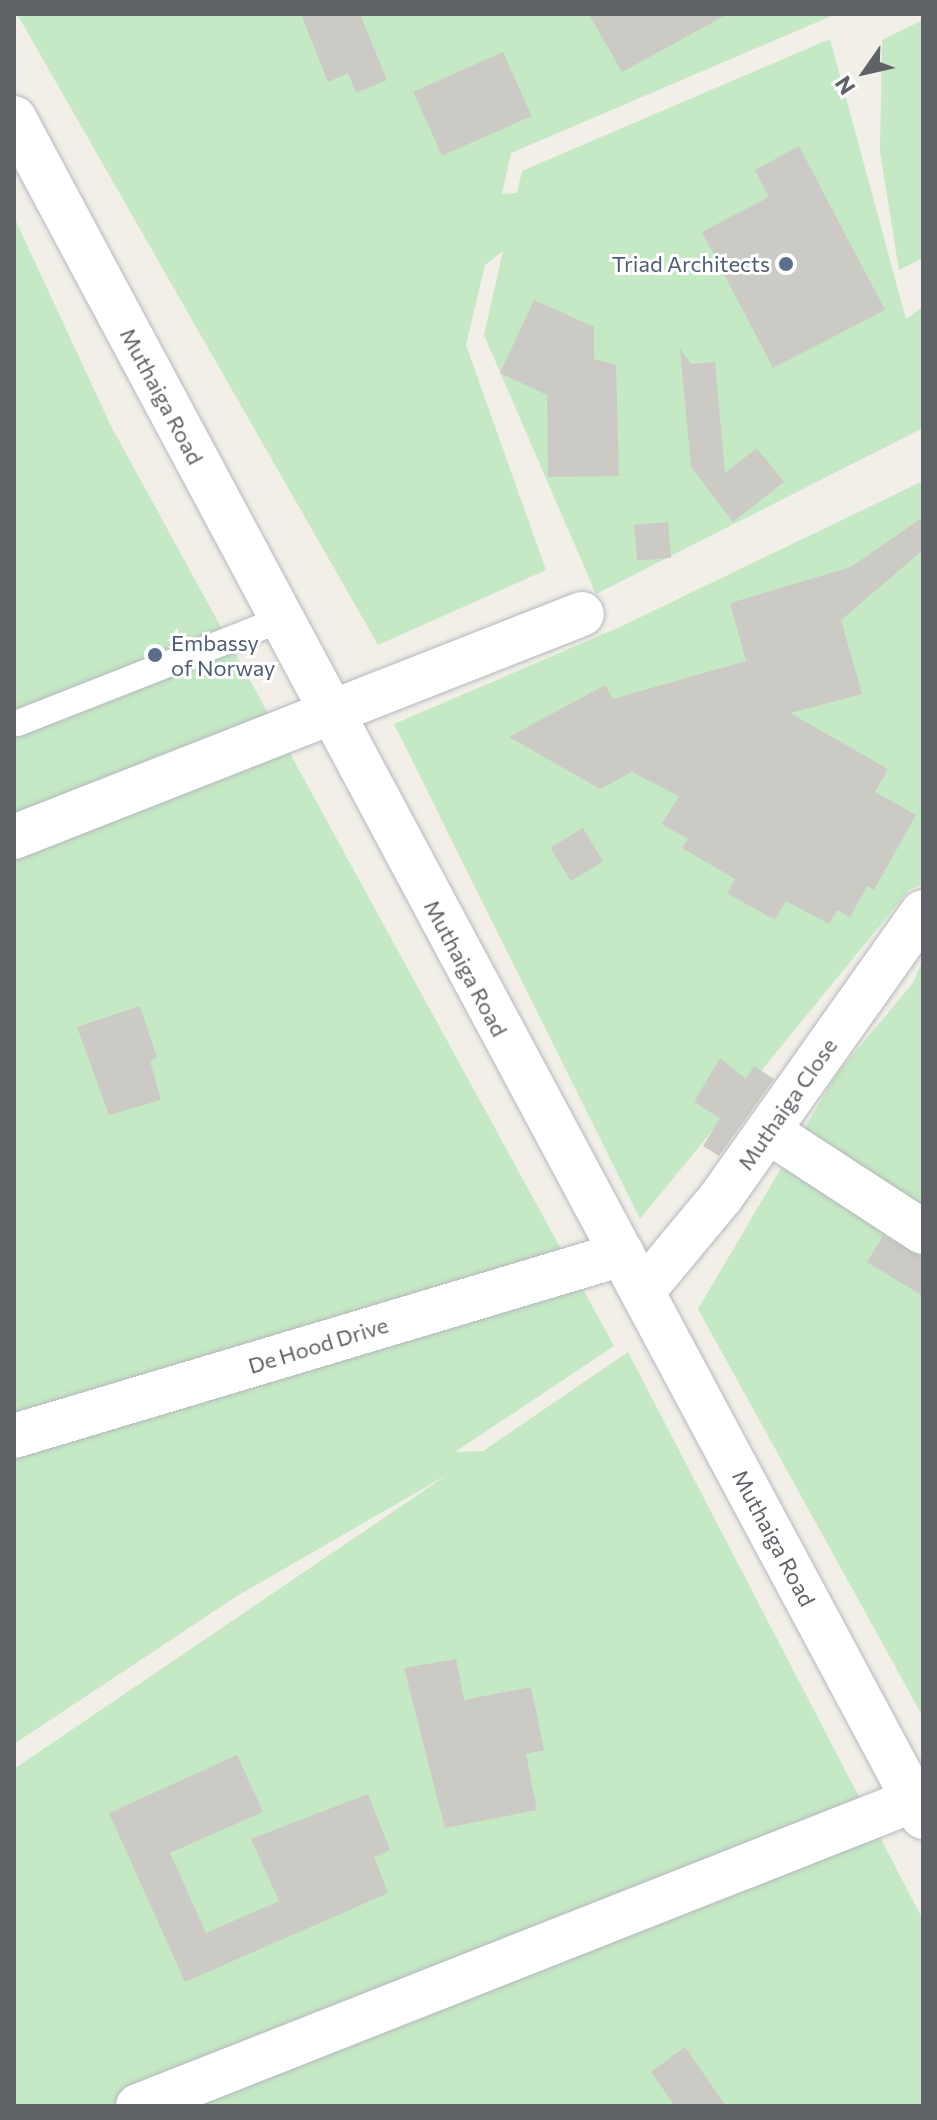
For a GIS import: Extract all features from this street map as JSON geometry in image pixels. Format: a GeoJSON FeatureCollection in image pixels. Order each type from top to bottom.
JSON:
{"type":"FeatureCollection","features":[{"type":"Feature","properties":{"kind":"street","name":"Muthaiga Road"},"geometry":{"type":"LineString","coordinates":[[14,118],[328,711],[633,1272],[919,1809]]}},
{"type":"Feature","properties":{"kind":"street"},"geometry":{"type":"LineString","coordinates":[[14,837],[328,711],[582,614]]}},
{"type":"Feature","properties":{"kind":"street","name":"Muthaiga Close"},"geometry":{"type":"LineString","coordinates":[[633,1272],[768,1131],[923,912]]}},
{"type":"Feature","properties":{"kind":"street"},"geometry":{"type":"LineString","coordinates":[[768,1131],[923,1232]]}},
{"type":"Feature","properties":{"kind":"street","name":"De Hood Drive"},"geometry":{"type":"LineString","coordinates":[[14,1436],[633,1272]]}},
{"type":"Feature","properties":{"kind":"street"},"geometry":{"type":"LineString","coordinates":[[138,2106],[919,1809]]}},
{"type":"Feature","properties":{"kind":"lane"},"geometry":{"type":"LineString","coordinates":[[18,723],[280,620]]}},
{"type":"Feature","properties":{"kind":"green space"},"geometry":{"type":"Polygon","coordinates":[[[17,14],[836,14],[511,153],[502,194],[517,193],[522,171],[830,39],[906,319],[923,307],[923,428],[596,594],[484,335],[503,251],[485,265],[466,345],[546,570],[378,645],[17,14]]]}},
{"type":"Feature","properties":{"kind":"green space"},"geometry":{"type":"Polygon","coordinates":[[[923,20],[923,258],[899,270],[880,152],[882,40],[923,20]]]}},
{"type":"Feature","properties":{"kind":"green space"},"geometry":{"type":"Polygon","coordinates":[[[14,217],[111,426],[614,1346],[455,1452],[483,1451],[628,1352],[923,1920],[923,2106],[14,2106],[14,1769],[450,1473],[237,1596],[14,1744],[14,217]]]}},
{"type":"Feature","properties":{"kind":"green space"},"geometry":{"type":"Polygon","coordinates":[[[923,481],[923,884],[909,890],[640,1219],[394,724],[622,626],[923,481]]]}},
{"type":"Feature","properties":{"kind":"green space"},"geometry":{"type":"Polygon","coordinates":[[[923,960],[923,1717],[698,1309],[836,1075],[913,983],[923,960]]]}},
{"type":"Feature","properties":{"kind":"building"},"geometry":{"type":"Polygon","coordinates":[[[301,14],[360,14],[387,80],[356,93],[348,73],[328,82],[301,14]]]}},
{"type":"Feature","properties":{"kind":"building"},"geometry":{"type":"Polygon","coordinates":[[[589,14],[728,14],[622,72],[589,14]]]}},
{"type":"Feature","properties":{"kind":"building"},"geometry":{"type":"Polygon","coordinates":[[[503,52],[531,116],[442,156],[413,92],[503,52]]]}},
{"type":"Feature","properties":{"kind":"building"},"geometry":{"type":"Polygon","coordinates":[[[799,146],[885,310],[773,368],[702,232],[769,197],[755,170],[799,146]]]}},
{"type":"Feature","properties":{"kind":"building"},"geometry":{"type":"Polygon","coordinates":[[[534,300],[594,327],[594,359],[616,365],[619,476],[548,477],[547,395],[500,373],[534,300]]]}},
{"type":"Feature","properties":{"kind":"building"},"geometry":{"type":"Polygon","coordinates":[[[680,349],[691,364],[715,362],[725,473],[757,448],[784,482],[733,522],[691,467],[680,349]]]}},
{"type":"Feature","properties":{"kind":"building"},"geometry":{"type":"Polygon","coordinates":[[[923,517],[923,550],[841,620],[862,694],[790,713],[888,769],[875,792],[916,815],[874,890],[867,886],[850,917],[837,910],[829,924],[786,901],[775,920],[727,893],[735,879],[682,848],[688,839],[662,824],[679,796],[632,772],[600,789],[509,737],[605,685],[613,699],[746,661],[730,603],[851,567],[923,517]]]}},
{"type":"Feature","properties":{"kind":"building"},"geometry":{"type":"Polygon","coordinates":[[[668,522],[671,558],[637,561],[634,525],[668,522]]]}},
{"type":"Feature","properties":{"kind":"building"},"geometry":{"type":"Polygon","coordinates":[[[583,828],[603,861],[571,881],[550,848],[583,828]]]}},
{"type":"Feature","properties":{"kind":"building"},"geometry":{"type":"Polygon","coordinates":[[[140,1006],[157,1058],[150,1061],[161,1100],[109,1115],[77,1027],[140,1006]]]}},
{"type":"Feature","properties":{"kind":"building"},"geometry":{"type":"Polygon","coordinates":[[[720,1058],[746,1079],[754,1066],[774,1079],[719,1156],[703,1146],[720,1118],[694,1102],[720,1058]]]}},
{"type":"Feature","properties":{"kind":"building"},"geometry":{"type":"Polygon","coordinates":[[[883,1236],[923,1257],[923,1296],[867,1262],[883,1236]]]}},
{"type":"Feature","properties":{"kind":"building"},"geometry":{"type":"Polygon","coordinates":[[[456,1659],[464,1700],[531,1687],[544,1750],[526,1754],[537,1810],[445,1828],[404,1668],[456,1659]]]}},
{"type":"Feature","properties":{"kind":"building"},"geometry":{"type":"Polygon","coordinates":[[[237,1755],[263,1812],[170,1853],[206,1933],[279,1901],[251,1839],[368,1794],[390,1850],[374,1857],[388,1893],[185,1982],[109,1813],[237,1755]]]}},
{"type":"Feature","properties":{"kind":"building"},"geometry":{"type":"Polygon","coordinates":[[[685,2047],[726,2106],[675,2106],[651,2072],[685,2047]]]}},
{"type":"Feature","properties":{"kind":"place","name":"Triad Architects"},"geometry":{"type":"Point","coordinates":[786,264]}},
{"type":"Feature","properties":{"kind":"place","name":"Embassy of Norway"},"geometry":{"type":"Point","coordinates":[155,655]}}]}
